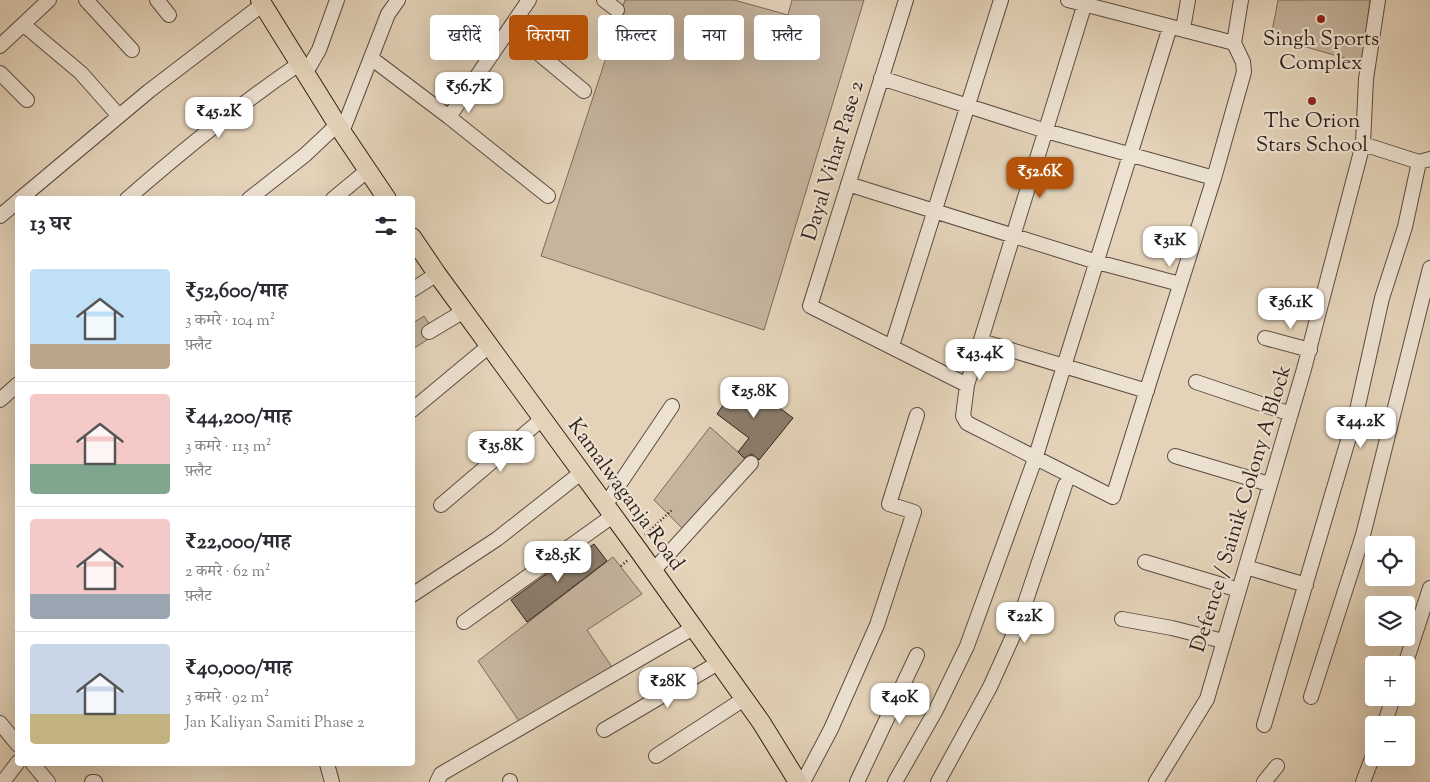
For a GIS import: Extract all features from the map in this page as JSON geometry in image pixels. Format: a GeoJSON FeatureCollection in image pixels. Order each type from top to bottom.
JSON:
{"type":"FeatureCollection","features":[{"type":"Feature","properties":{"kind":"main road"},"geometry":{"type":"LineString","coordinates":[[262,2],[302,69],[386,196]]}},
{"type":"Feature","properties":{"kind":"main road","name":"Kamalwaganja Road"},"geometry":{"type":"LineString","coordinates":[[415,241],[542,419],[635,544],[744,699],[797,781]]}},
{"type":"Feature","properties":{"kind":"street"},"geometry":{"type":"LineString","coordinates":[[0,46],[49,0]]}},
{"type":"Feature","properties":{"kind":"street"},"geometry":{"type":"LineString","coordinates":[[86,0],[132,50]]}},
{"type":"Feature","properties":{"kind":"street"},"geometry":{"type":"LineString","coordinates":[[157,0],[169,15]]}},
{"type":"Feature","properties":{"kind":"street"},"geometry":{"type":"LineString","coordinates":[[130,196],[188,146],[245,101],[302,69],[319,50],[337,0]]}},
{"type":"Feature","properties":{"kind":"street"},"geometry":{"type":"LineString","coordinates":[[253,196],[340,128],[388,14],[398,0]]}},
{"type":"Feature","properties":{"kind":"street"},"geometry":{"type":"LineString","coordinates":[[519,15],[529,0]]}},
{"type":"Feature","properties":{"kind":"street"},"geometry":{"type":"LineString","coordinates":[[604,0],[618,10]]}},
{"type":"Feature","properties":{"kind":"street","name":"Dayal Vihar Pase 2"},"geometry":{"type":"LineString","coordinates":[[892,346],[810,306],[906,0]]}},
{"type":"Feature","properties":{"kind":"street"},"geometry":{"type":"LineString","coordinates":[[967,385],[892,346],[1001,0]]}},
{"type":"Feature","properties":{"kind":"street"},"geometry":{"type":"LineString","coordinates":[[1068,0],[1085,2],[1234,43]]}},
{"type":"Feature","properties":{"kind":"street"},"geometry":{"type":"LineString","coordinates":[[895,782],[936,710],[967,646],[1035,459],[1066,366],[1129,154],[1188,0]]}},
{"type":"Feature","properties":{"kind":"street"},"geometry":{"type":"LineString","coordinates":[[1085,2],[967,385],[963,416],[967,423],[1113,497],[1214,178],[1244,72],[1243,62],[1234,43],[1241,0]]}},
{"type":"Feature","properties":{"kind":"street","name":"Defence / Sainik Colony A Block"},"geometry":{"type":"LineString","coordinates":[[1156,782],[1207,699],[1310,350],[1363,144],[1366,79],[1378,0]]}},
{"type":"Feature","properties":{"kind":"street"},"geometry":{"type":"LineString","coordinates":[[24,196],[149,91],[262,2]]}},
{"type":"Feature","properties":{"kind":"street"},"geometry":{"type":"LineString","coordinates":[[24,25],[81,73],[119,116]]}},
{"type":"Feature","properties":{"kind":"street"},"geometry":{"type":"LineString","coordinates":[[449,117],[509,29]]}},
{"type":"Feature","properties":{"kind":"street"},"geometry":{"type":"LineString","coordinates":[[371,58],[548,196]]}},
{"type":"Feature","properties":{"kind":"street"},"geometry":{"type":"LineString","coordinates":[[546,60],[584,91]]}},
{"type":"Feature","properties":{"kind":"street"},"geometry":{"type":"LineString","coordinates":[[0,73],[27,100]]}},
{"type":"Feature","properties":{"kind":"street"},"geometry":{"type":"LineString","coordinates":[[880,78],[1046,131],[1214,178]]}},
{"type":"Feature","properties":{"kind":"street"},"geometry":{"type":"LineString","coordinates":[[1264,725],[1357,410],[1382,298],[1424,161],[1363,144]]}},
{"type":"Feature","properties":{"kind":"street"},"geometry":{"type":"LineString","coordinates":[[337,196],[368,170]]}},
{"type":"Feature","properties":{"kind":"street"},"geometry":{"type":"LineString","coordinates":[[848,184],[1096,262],[1180,284]]}},
{"type":"Feature","properties":{"kind":"street"},"geometry":{"type":"LineString","coordinates":[[0,216],[15,203]]}},
{"type":"Feature","properties":{"kind":"street"},"geometry":{"type":"LineString","coordinates":[[1312,697],[1363,535],[1430,268]]}},
{"type":"Feature","properties":{"kind":"street"},"geometry":{"type":"LineString","coordinates":[[415,288],[437,274]]}},
{"type":"Feature","properties":{"kind":"street"},"geometry":{"type":"LineString","coordinates":[[429,332],[464,311]]}},
{"type":"Feature","properties":{"kind":"street"},"geometry":{"type":"LineString","coordinates":[[1264,338],[1310,350]]}},
{"type":"Feature","properties":{"kind":"street"},"geometry":{"type":"LineString","coordinates":[[981,341],[1147,391]]}},
{"type":"Feature","properties":{"kind":"street"},"geometry":{"type":"LineString","coordinates":[[415,408],[489,346]]}},
{"type":"Feature","properties":{"kind":"street"},"geometry":{"type":"LineString","coordinates":[[1196,382],[1291,414]]}},
{"type":"Feature","properties":{"kind":"street"},"geometry":{"type":"LineString","coordinates":[[0,400],[15,387]]}},
{"type":"Feature","properties":{"kind":"street"},"geometry":{"type":"LineString","coordinates":[[464,622],[610,510],[672,406]]}},
{"type":"Feature","properties":{"kind":"street"},"geometry":{"type":"LineString","coordinates":[[797,781],[830,729],[877,625],[914,512],[889,504],[917,415]]}},
{"type":"Feature","properties":{"kind":"street"},"geometry":{"type":"LineString","coordinates":[[441,505],[542,419]]}},
{"type":"Feature","properties":{"kind":"street"},"geometry":{"type":"LineString","coordinates":[[1175,456],[1269,484]]}},
{"type":"Feature","properties":{"kind":"street"},"geometry":{"type":"LineString","coordinates":[[653,571],[751,463]]}},
{"type":"Feature","properties":{"kind":"street"},"geometry":{"type":"LineString","coordinates":[[415,593],[497,539],[582,472]]}},
{"type":"Feature","properties":{"kind":"street"},"geometry":{"type":"LineString","coordinates":[[938,782],[990,687],[1017,627],[1065,485]]}},
{"type":"Feature","properties":{"kind":"street"},"geometry":{"type":"LineString","coordinates":[[1145,562],[1239,590]]}},
{"type":"Feature","properties":{"kind":"street"},"geometry":{"type":"LineString","coordinates":[[1246,567],[1306,586]]}},
{"type":"Feature","properties":{"kind":"street"},"geometry":{"type":"LineString","coordinates":[[1408,656],[1430,588]]}},
{"type":"Feature","properties":{"kind":"street"},"geometry":{"type":"LineString","coordinates":[[1122,619],[1172,628],[1223,641]]}},
{"type":"Feature","properties":{"kind":"street"},"geometry":{"type":"LineString","coordinates":[[437,782],[441,774],[693,628]]}},
{"type":"Feature","properties":{"kind":"street"},"geometry":{"type":"LineString","coordinates":[[857,782],[917,655]]}},
{"type":"Feature","properties":{"kind":"street"},"geometry":{"type":"LineString","coordinates":[[604,730],[718,663]]}},
{"type":"Feature","properties":{"kind":"street"},"geometry":{"type":"LineString","coordinates":[[656,756],[744,699]]}},
{"type":"Feature","properties":{"kind":"street"},"geometry":{"type":"LineString","coordinates":[[0,723],[15,741]]}},
{"type":"Feature","properties":{"kind":"street"},"geometry":{"type":"LineString","coordinates":[[3,782],[15,766]]}},
{"type":"Feature","properties":{"kind":"street"},"geometry":{"type":"LineString","coordinates":[[35,766],[48,782]]}},
{"type":"Feature","properties":{"kind":"street"},"geometry":{"type":"LineString","coordinates":[[328,766],[332,782]]}},
{"type":"Feature","properties":{"kind":"street"},"geometry":{"type":"LineString","coordinates":[[1264,782],[1277,766]]}},
{"type":"Feature","properties":{"kind":"street"},"geometry":{"type":"LineString","coordinates":[[1364,782],[1370,766]]}},
{"type":"Feature","properties":{"kind":"path"},"geometry":{"type":"LineString","coordinates":[[635,544],[673,509]]}},
{"type":"Feature","properties":{"kind":"shaded area"},"geometry":{"type":"Polygon","coordinates":[[[625,0],[734,0],[788,15],[792,0],[864,0],[764,330],[541,256],[605,60],[674,60],[674,15],[620,15],[625,0]]]}},
{"type":"Feature","properties":{"kind":"shaded area","name":"Singh Sports Complex"},"geometry":{"type":"Polygon","coordinates":[[[1278,0],[1370,0],[1362,63],[1271,37],[1278,0]]]}},
{"type":"Feature","properties":{"kind":"shaded area"},"geometry":{"type":"Polygon","coordinates":[[[424,316],[436,334],[415,348],[415,322],[424,316]]]}},
{"type":"Feature","properties":{"kind":"shaded area"},"geometry":{"type":"Polygon","coordinates":[[[710,427],[748,461],[684,530],[654,500],[710,427]]]}},
{"type":"Feature","properties":{"kind":"shaded area"},"geometry":{"type":"Polygon","coordinates":[[[613,557],[642,594],[587,630],[614,670],[521,724],[478,661],[613,557]]]}},
{"type":"Feature","properties":{"kind":"building"},"geometry":{"type":"Polygon","coordinates":[[[741,379],[793,418],[759,460],[752,454],[744,458],[738,452],[749,438],[717,414],[741,379]]]}},
{"type":"Feature","properties":{"kind":"building"},"geometry":{"type":"Polygon","coordinates":[[[594,544],[607,561],[527,622],[511,600],[571,556],[573,559],[594,544]]]}},
{"type":"Feature","properties":{"kind":"place","name":"Singh Sports Complex"},"geometry":{"type":"Point","coordinates":[1321,19]}},
{"type":"Feature","properties":{"kind":"place","name":"The Orion Stars School"},"geometry":{"type":"Point","coordinates":[1312,101]}}]}
